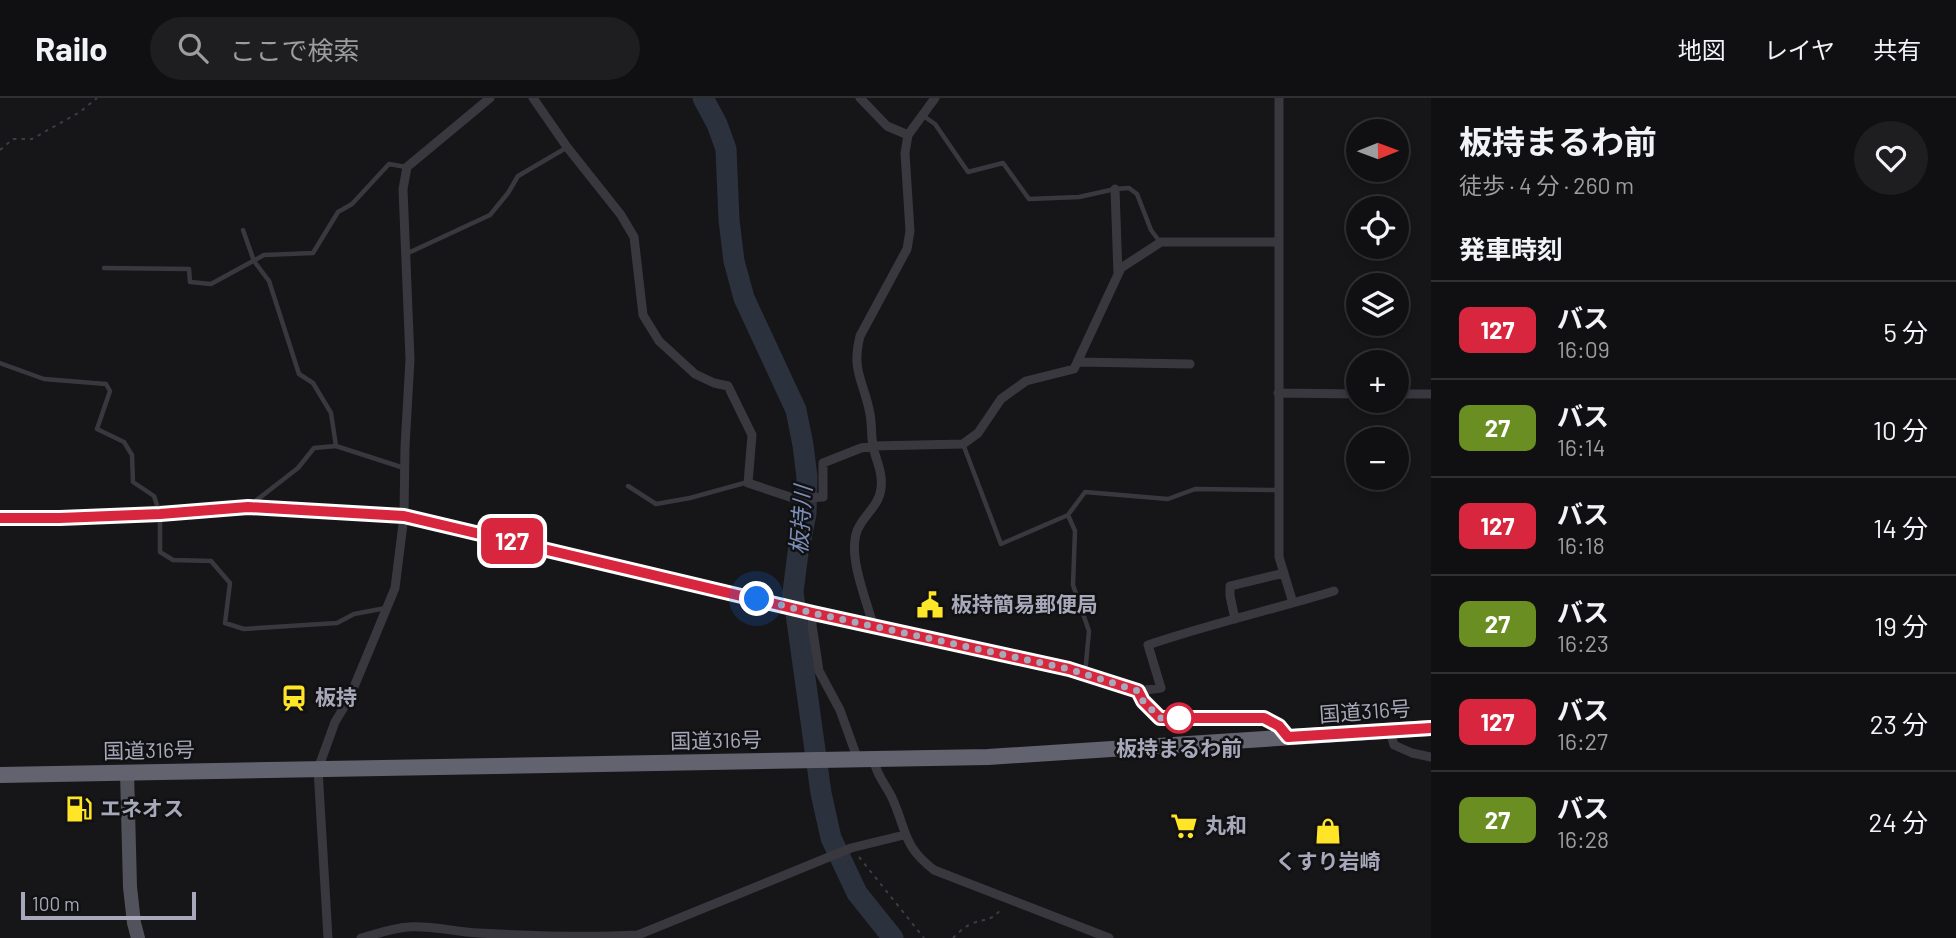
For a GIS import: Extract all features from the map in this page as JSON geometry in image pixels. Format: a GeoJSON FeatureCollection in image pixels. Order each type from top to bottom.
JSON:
{"type":"FeatureCollection","features":[{"type":"Feature","properties":{"kind":"highway","name":"国道316号"},"geometry":{"type":"LineString","coordinates":[[0,775],[988,757],[1431,729]]}},
{"type":"Feature","properties":{"kind":"main road"},"geometry":{"type":"LineString","coordinates":[[127,772],[130,887],[138,938]]}},
{"type":"Feature","properties":{"kind":"street"},"geometry":{"type":"LineString","coordinates":[[328,938],[318,769],[335,722],[349,699],[395,588],[404,516],[410,359],[403,189],[407,167],[490,98]]}},
{"type":"Feature","properties":{"kind":"street"},"geometry":{"type":"LineString","coordinates":[[533,98],[567,147],[621,215],[634,237],[643,315],[659,341],[695,374],[728,386],[752,435],[749,482],[796,499],[823,497],[823,463],[873,446],[963,444],[978,433],[1001,399],[1027,381],[1074,369],[1121,268],[1161,242],[1278,242]]}},
{"type":"Feature","properties":{"kind":"street"},"geometry":{"type":"LineString","coordinates":[[860,98],[887,126],[908,135]]}},
{"type":"Feature","properties":{"kind":"street"},"geometry":{"type":"LineString","coordinates":[[871,625],[855,560],[854,539],[877,502],[881,489],[880,468],[873,446],[870,413],[856,366],[856,351],[860,335],[906,248],[910,231],[905,153],[908,135],[935,98]]}},
{"type":"Feature","properties":{"kind":"street"},"geometry":{"type":"LineString","coordinates":[[1279,98],[1279,557],[1293,603]]}},
{"type":"Feature","properties":{"kind":"street"},"geometry":{"type":"LineString","coordinates":[[1115,189],[1118,274]]}},
{"type":"Feature","properties":{"kind":"street"},"geometry":{"type":"LineString","coordinates":[[1077,362],[1190,363]]}},
{"type":"Feature","properties":{"kind":"street"},"geometry":{"type":"LineString","coordinates":[[1278,393],[1346,394]]}},
{"type":"Feature","properties":{"kind":"street"},"geometry":{"type":"LineString","coordinates":[[1409,394],[1431,394]]}},
{"type":"Feature","properties":{"kind":"street"},"geometry":{"type":"LineString","coordinates":[[0,518],[160,514],[248,507],[404,516],[808,612],[1086,674],[1138,691],[1161,688],[1148,645],[1199,627],[1334,591]]}},
{"type":"Feature","properties":{"kind":"street"},"geometry":{"type":"LineString","coordinates":[[1235,619],[1230,586],[1284,573]]}},
{"type":"Feature","properties":{"kind":"street"},"geometry":{"type":"LineString","coordinates":[[808,612],[819,671],[840,710],[858,760],[875,767],[893,800],[904,835],[919,859],[934,870],[1110,938]]}},
{"type":"Feature","properties":{"kind":"street"},"geometry":{"type":"LineString","coordinates":[[1138,691],[1143,701],[1160,718],[1264,718],[1279,726],[1288,737]]}},
{"type":"Feature","properties":{"kind":"street"},"geometry":{"type":"LineString","coordinates":[[1390,731],[1394,745],[1431,757]]}},
{"type":"Feature","properties":{"kind":"street"},"geometry":{"type":"LineString","coordinates":[[361,938],[412,926],[475,933],[573,937],[638,935],[853,847],[904,835]]}},
{"type":"Feature","properties":{"kind":"lane"},"geometry":{"type":"LineString","coordinates":[[922,114],[935,124],[968,172],[1003,163],[1029,199],[1079,197],[1129,188],[1137,194],[1151,230],[1161,242]]}},
{"type":"Feature","properties":{"kind":"lane"},"geometry":{"type":"LineString","coordinates":[[406,254],[490,215],[518,176],[567,147]]}},
{"type":"Feature","properties":{"kind":"lane"},"geometry":{"type":"LineString","coordinates":[[104,268],[189,269],[190,282],[211,284],[264,255],[313,253],[338,212],[352,204],[389,164],[407,167]]}},
{"type":"Feature","properties":{"kind":"lane"},"geometry":{"type":"LineString","coordinates":[[243,230],[254,261],[269,281],[299,374],[313,383],[331,413],[336,446]]}},
{"type":"Feature","properties":{"kind":"lane"},"geometry":{"type":"LineString","coordinates":[[0,363],[44,379],[106,384],[110,391],[97,429],[124,442],[132,455],[133,482],[154,496],[160,514],[160,552],[173,560],[211,561],[229,583],[225,623],[244,629],[337,623],[354,614],[386,608]]}},
{"type":"Feature","properties":{"kind":"lane"},"geometry":{"type":"LineString","coordinates":[[963,444],[1001,544],[1068,515],[1085,492],[1168,499],[1195,489],[1278,490]]}},
{"type":"Feature","properties":{"kind":"lane"},"geometry":{"type":"LineString","coordinates":[[248,507],[298,468],[314,448],[336,446],[405,468]]}},
{"type":"Feature","properties":{"kind":"lane"},"geometry":{"type":"LineString","coordinates":[[628,486],[656,504],[749,482]]}},
{"type":"Feature","properties":{"kind":"lane"},"geometry":{"type":"LineString","coordinates":[[1068,515],[1075,531],[1073,585],[1089,631],[1086,674]]}},
{"type":"Feature","properties":{"kind":"path"},"geometry":{"type":"LineString","coordinates":[[0,150],[13,139],[32,139],[80,112],[97,98]]}},
{"type":"Feature","properties":{"kind":"path"},"geometry":{"type":"LineString","coordinates":[[853,847],[924,938]]}},
{"type":"Feature","properties":{"kind":"path"},"geometry":{"type":"LineString","coordinates":[[953,938],[971,924],[996,915],[1010,901]]}},
{"type":"Feature","properties":{"kind":"waterway","name":"板持川"},"geometry":{"type":"LineString","coordinates":[[703,98],[726,149],[729,220],[734,261],[744,298],[796,410],[803,445],[807,477],[806,514],[793,592],[821,793],[831,838],[857,893],[893,938]]}},
{"type":"Feature","properties":{"kind":"bus line","name":"127"},"geometry":{"type":"LineString","coordinates":[[0,518],[160,514],[248,507],[404,516],[813,613],[1069,669],[1138,691],[1143,701],[1160,718],[1264,718],[1279,726],[1288,737],[1431,728]]}},
{"type":"Feature","properties":{"kind":"place","name":"板持簡易郵便局"},"geometry":{"type":"Point","coordinates":[930,605]}},
{"type":"Feature","properties":{"kind":"place","name":"板持"},"geometry":{"type":"Point","coordinates":[294,698]}},
{"type":"Feature","properties":{"kind":"place","name":"板持まるわ前"},"geometry":{"type":"Point","coordinates":[1179,718]}},
{"type":"Feature","properties":{"kind":"place","name":"エネオス"},"geometry":{"type":"Point","coordinates":[79,809]}},
{"type":"Feature","properties":{"kind":"place","name":"丸和"},"geometry":{"type":"Point","coordinates":[1184,826]}},
{"type":"Feature","properties":{"kind":"place","name":"くすり岩崎"},"geometry":{"type":"Point","coordinates":[1328,831]}},
{"type":"Feature","properties":{"kind":"route"},"geometry":{"type":"LineString","coordinates":[[757,599],[1069,669],[1138,691],[1143,701],[1160,718],[1186,718],[1179,718]]}}]}
